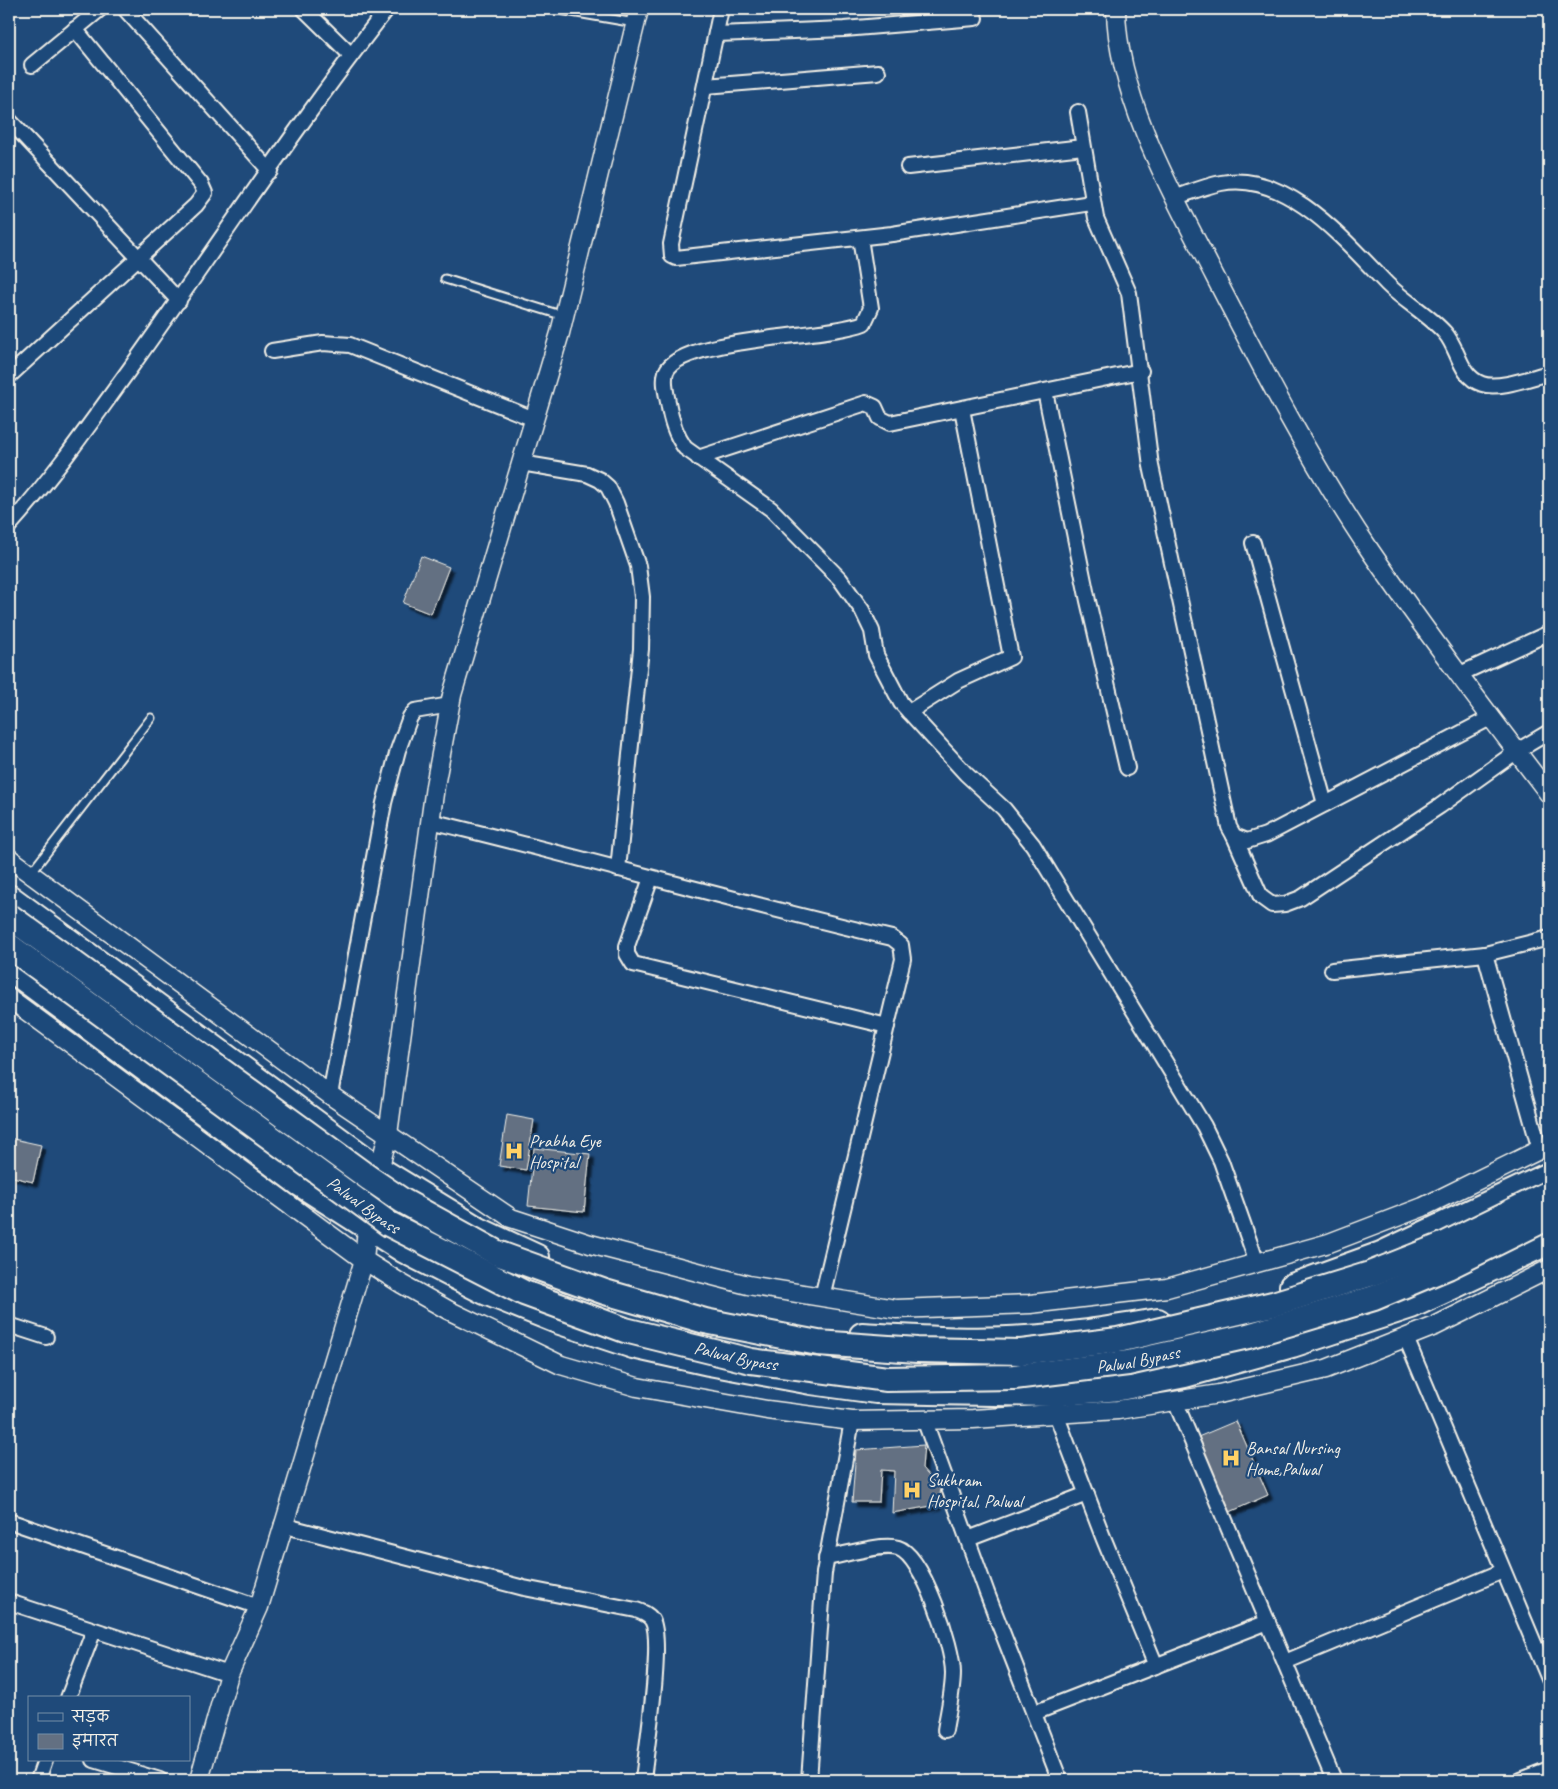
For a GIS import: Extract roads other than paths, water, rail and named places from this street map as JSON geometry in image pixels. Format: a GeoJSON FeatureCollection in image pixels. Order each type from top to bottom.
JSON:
{"type":"FeatureCollection","features":[{"type":"Feature","properties":{"kind":"highway"},"geometry":{"type":"LineString","coordinates":[[9,897],[379,1169],[479,1230],[528,1254],[624,1289],[695,1307],[822,1333],[970,1339],[1026,1338],[1096,1331],[1159,1320],[1264,1295],[1381,1254],[1549,1175]]}},
{"type":"Feature","properties":{"kind":"highway","name":"Palwal Bypass"},"geometry":{"type":"LineString","coordinates":[[9,916],[369,1178],[403,1201],[497,1253],[605,1292],[705,1321],[818,1343],[917,1350],[1021,1352],[1118,1340],[1273,1304],[1370,1274],[1443,1245],[1549,1193]]}},
{"type":"Feature","properties":{"kind":"highway","name":"Palwal Bypass"},"geometry":{"type":"LineString","coordinates":[[9,946],[390,1224],[524,1293],[625,1330],[751,1361],[887,1379],[1014,1377],[1128,1363],[1248,1336],[1374,1298],[1448,1267],[1549,1217]]}},
{"type":"Feature","properties":{"kind":"highway"},"geometry":{"type":"LineString","coordinates":[[9,968],[300,1184],[403,1250],[485,1292],[557,1321],[634,1346],[709,1363],[811,1382],[876,1391],[1051,1394],[1120,1388],[1185,1375],[1292,1346],[1411,1306],[1549,1242]]}},
{"type":"Feature","properties":{"kind":"street"},"geometry":{"type":"LineString","coordinates":[[32,66],[100,9]]}},
{"type":"Feature","properties":{"kind":"street"},"geometry":{"type":"LineString","coordinates":[[125,9],[270,171]]}},
{"type":"Feature","properties":{"kind":"street"},"geometry":{"type":"LineString","coordinates":[[304,9],[351,55]]}},
{"type":"Feature","properties":{"kind":"street"},"geometry":{"type":"LineString","coordinates":[[9,526],[55,473],[351,55],[387,9]]}},
{"type":"Feature","properties":{"kind":"street"},"geometry":{"type":"LineString","coordinates":[[721,9],[671,244],[672,256],[681,258],[860,238],[1091,203]]}},
{"type":"Feature","properties":{"kind":"street"},"geometry":{"type":"LineString","coordinates":[[1116,9],[1116,32],[1127,85],[1174,198],[1291,424],[1371,552],[1490,718],[1549,794]]}},
{"type":"Feature","properties":{"kind":"street"},"geometry":{"type":"LineString","coordinates":[[199,1780],[229,1674],[259,1607],[282,1525],[364,1260],[369,1209],[388,1134],[430,821],[450,705],[564,317],[637,16]]}},
{"type":"Feature","properties":{"kind":"street"},"geometry":{"type":"LineString","coordinates":[[716,34],[844,29],[975,18]]}},
{"type":"Feature","properties":{"kind":"street"},"geometry":{"type":"LineString","coordinates":[[9,376],[196,206],[205,193],[204,188],[75,29]]}},
{"type":"Feature","properties":{"kind":"street"},"geometry":{"type":"LineString","coordinates":[[706,86],[878,72]]}},
{"type":"Feature","properties":{"kind":"street"},"geometry":{"type":"LineString","coordinates":[[1078,112],[1091,203],[1100,230],[1129,293],[1141,371],[1152,466],[1162,521],[1229,827],[1261,897],[1272,905],[1285,904],[1301,898],[1424,817],[1517,751],[1549,732]]}},
{"type":"Feature","properties":{"kind":"street"},"geometry":{"type":"LineString","coordinates":[[9,120],[178,301]]}},
{"type":"Feature","properties":{"kind":"street"},"geometry":{"type":"LineString","coordinates":[[908,167],[1083,147]]}},
{"type":"Feature","properties":{"kind":"street"},"geometry":{"type":"LineString","coordinates":[[1174,198],[1221,183],[1235,182],[1283,193],[1303,204],[1330,226],[1394,291],[1440,328],[1446,335],[1465,371],[1473,380],[1495,386],[1549,373]]}},
{"type":"Feature","properties":{"kind":"street"},"geometry":{"type":"LineString","coordinates":[[860,238],[871,308],[864,323],[843,329],[710,348],[675,361],[666,371],[664,382],[676,436],[685,448],[698,458],[771,509],[840,579],[862,610],[885,676],[909,712],[966,774],[1004,809],[1033,845],[1060,886],[1114,982],[1204,1126],[1220,1161],[1257,1263]]}},
{"type":"Feature","properties":{"kind":"street"},"geometry":{"type":"LineString","coordinates":[[272,351],[323,343],[350,345],[534,419]]}},
{"type":"Feature","properties":{"kind":"street"},"geometry":{"type":"LineString","coordinates":[[698,458],[866,403],[875,407],[880,418],[890,423],[1141,371]]}},
{"type":"Feature","properties":{"kind":"street"},"geometry":{"type":"LineString","coordinates":[[1045,391],[1088,601],[1127,768]]}},
{"type":"Feature","properties":{"kind":"street"},"geometry":{"type":"LineString","coordinates":[[909,712],[958,681],[1011,657],[962,409]]}},
{"type":"Feature","properties":{"kind":"street"},"geometry":{"type":"LineString","coordinates":[[521,463],[587,474],[600,480],[608,487],[616,503],[638,566],[642,597],[640,648],[618,869]]}},
{"type":"Feature","properties":{"kind":"street"},"geometry":{"type":"LineString","coordinates":[[1254,543],[1325,804]]}},
{"type":"Feature","properties":{"kind":"street"},"geometry":{"type":"LineString","coordinates":[[1460,674],[1549,633]]}},
{"type":"Feature","properties":{"kind":"street"},"geometry":{"type":"LineString","coordinates":[[330,1095],[384,803],[398,750],[410,717],[415,711],[421,708],[450,705]]}},
{"type":"Feature","properties":{"kind":"street"},"geometry":{"type":"LineString","coordinates":[[1234,836],[1248,841],[1266,835],[1490,718]]}},
{"type":"Feature","properties":{"kind":"street"},"geometry":{"type":"LineString","coordinates":[[430,821],[898,941],[901,945],[903,959],[822,1296]]}},
{"type":"Feature","properties":{"kind":"street"},"geometry":{"type":"LineString","coordinates":[[9,858],[330,1095],[511,1218],[590,1244],[748,1285],[896,1309],[1030,1304],[1167,1288],[1329,1243],[1423,1207],[1544,1148],[1485,954]]}},
{"type":"Feature","properties":{"kind":"street"},"geometry":{"type":"LineString","coordinates":[[651,878],[627,946],[627,954],[633,964],[887,1026]]}},
{"type":"Feature","properties":{"kind":"street"},"geometry":{"type":"LineString","coordinates":[[1332,970],[1485,954],[1549,938]]}},
{"type":"Feature","properties":{"kind":"street"},"geometry":{"type":"LineString","coordinates":[[9,998],[364,1260],[440,1305],[561,1365],[637,1387],[766,1410],[852,1421],[924,1419],[1118,1410],[1219,1394],[1326,1369],[1435,1326],[1549,1269]]}},
{"type":"Feature","properties":{"kind":"street"},"geometry":{"type":"LineString","coordinates":[[9,1325],[46,1337]]}},
{"type":"Feature","properties":{"kind":"street"},"geometry":{"type":"LineString","coordinates":[[1406,1338],[1549,1679]]}},
{"type":"Feature","properties":{"kind":"street"},"geometry":{"type":"LineString","coordinates":[[1175,1401],[1334,1780]]}},
{"type":"Feature","properties":{"kind":"street"},"geometry":{"type":"LineString","coordinates":[[1056,1414],[1086,1494],[1156,1666]]}},
{"type":"Feature","properties":{"kind":"street"},"geometry":{"type":"LineString","coordinates":[[924,1419],[987,1593],[1059,1778]]}},
{"type":"Feature","properties":{"kind":"street"},"geometry":{"type":"LineString","coordinates":[[809,1780],[826,1558],[852,1421]]}},
{"type":"Feature","properties":{"kind":"street"},"geometry":{"type":"LineString","coordinates":[[968,1539],[1086,1494]]}},
{"type":"Feature","properties":{"kind":"street"},"geometry":{"type":"LineString","coordinates":[[9,1521],[259,1607]]}},
{"type":"Feature","properties":{"kind":"street"},"geometry":{"type":"LineString","coordinates":[[282,1525],[524,1588],[636,1610],[646,1614],[652,1620],[658,1644],[643,1780]]}},
{"type":"Feature","properties":{"kind":"street"},"geometry":{"type":"LineString","coordinates":[[826,1558],[885,1547],[896,1547],[910,1555],[940,1616],[951,1649],[953,1674],[945,1730]]}},
{"type":"Feature","properties":{"kind":"street"},"geometry":{"type":"LineString","coordinates":[[1285,1662],[1503,1571]]}},
{"type":"Feature","properties":{"kind":"street"},"geometry":{"type":"LineString","coordinates":[[9,1602],[229,1674]]}},
{"type":"Feature","properties":{"kind":"street"},"geometry":{"type":"LineString","coordinates":[[1034,1713],[1268,1622]]}},
{"type":"Feature","properties":{"kind":"street"},"geometry":{"type":"LineString","coordinates":[[69,1696],[94,1630]]}},
{"type":"Feature","properties":{"kind":"street"},"geometry":{"type":"LineString","coordinates":[[38,1780],[44,1762]]}},
{"type":"Feature","properties":{"kind":"street"},"geometry":{"type":"LineString","coordinates":[[101,1762],[160,1780]]}},
{"type":"Feature","properties":{"kind":"street"},"geometry":{"type":"LineString","coordinates":[[1520,1780],[1549,1769]]}},
{"type":"Feature","properties":{"kind":"lane"},"geometry":{"type":"LineString","coordinates":[[554,9],[637,16]]}},
{"type":"Feature","properties":{"kind":"lane"},"geometry":{"type":"LineString","coordinates":[[445,280],[564,317]]}},
{"type":"Feature","properties":{"kind":"lane"},"geometry":{"type":"LineString","coordinates":[[30,874],[151,718]]}},
{"type":"Feature","properties":{"kind":"place","name":"Prabha Eye Hospital"},"geometry":{"type":"Point","coordinates":[514,1151]}},
{"type":"Feature","properties":{"kind":"place","name":"Bansal Nursing Home,Palwal"},"geometry":{"type":"Point","coordinates":[1231,1458]}},
{"type":"Feature","properties":{"kind":"place","name":"Sukhram Hospital, Palwal"},"geometry":{"type":"Point","coordinates":[912,1490]}}]}
